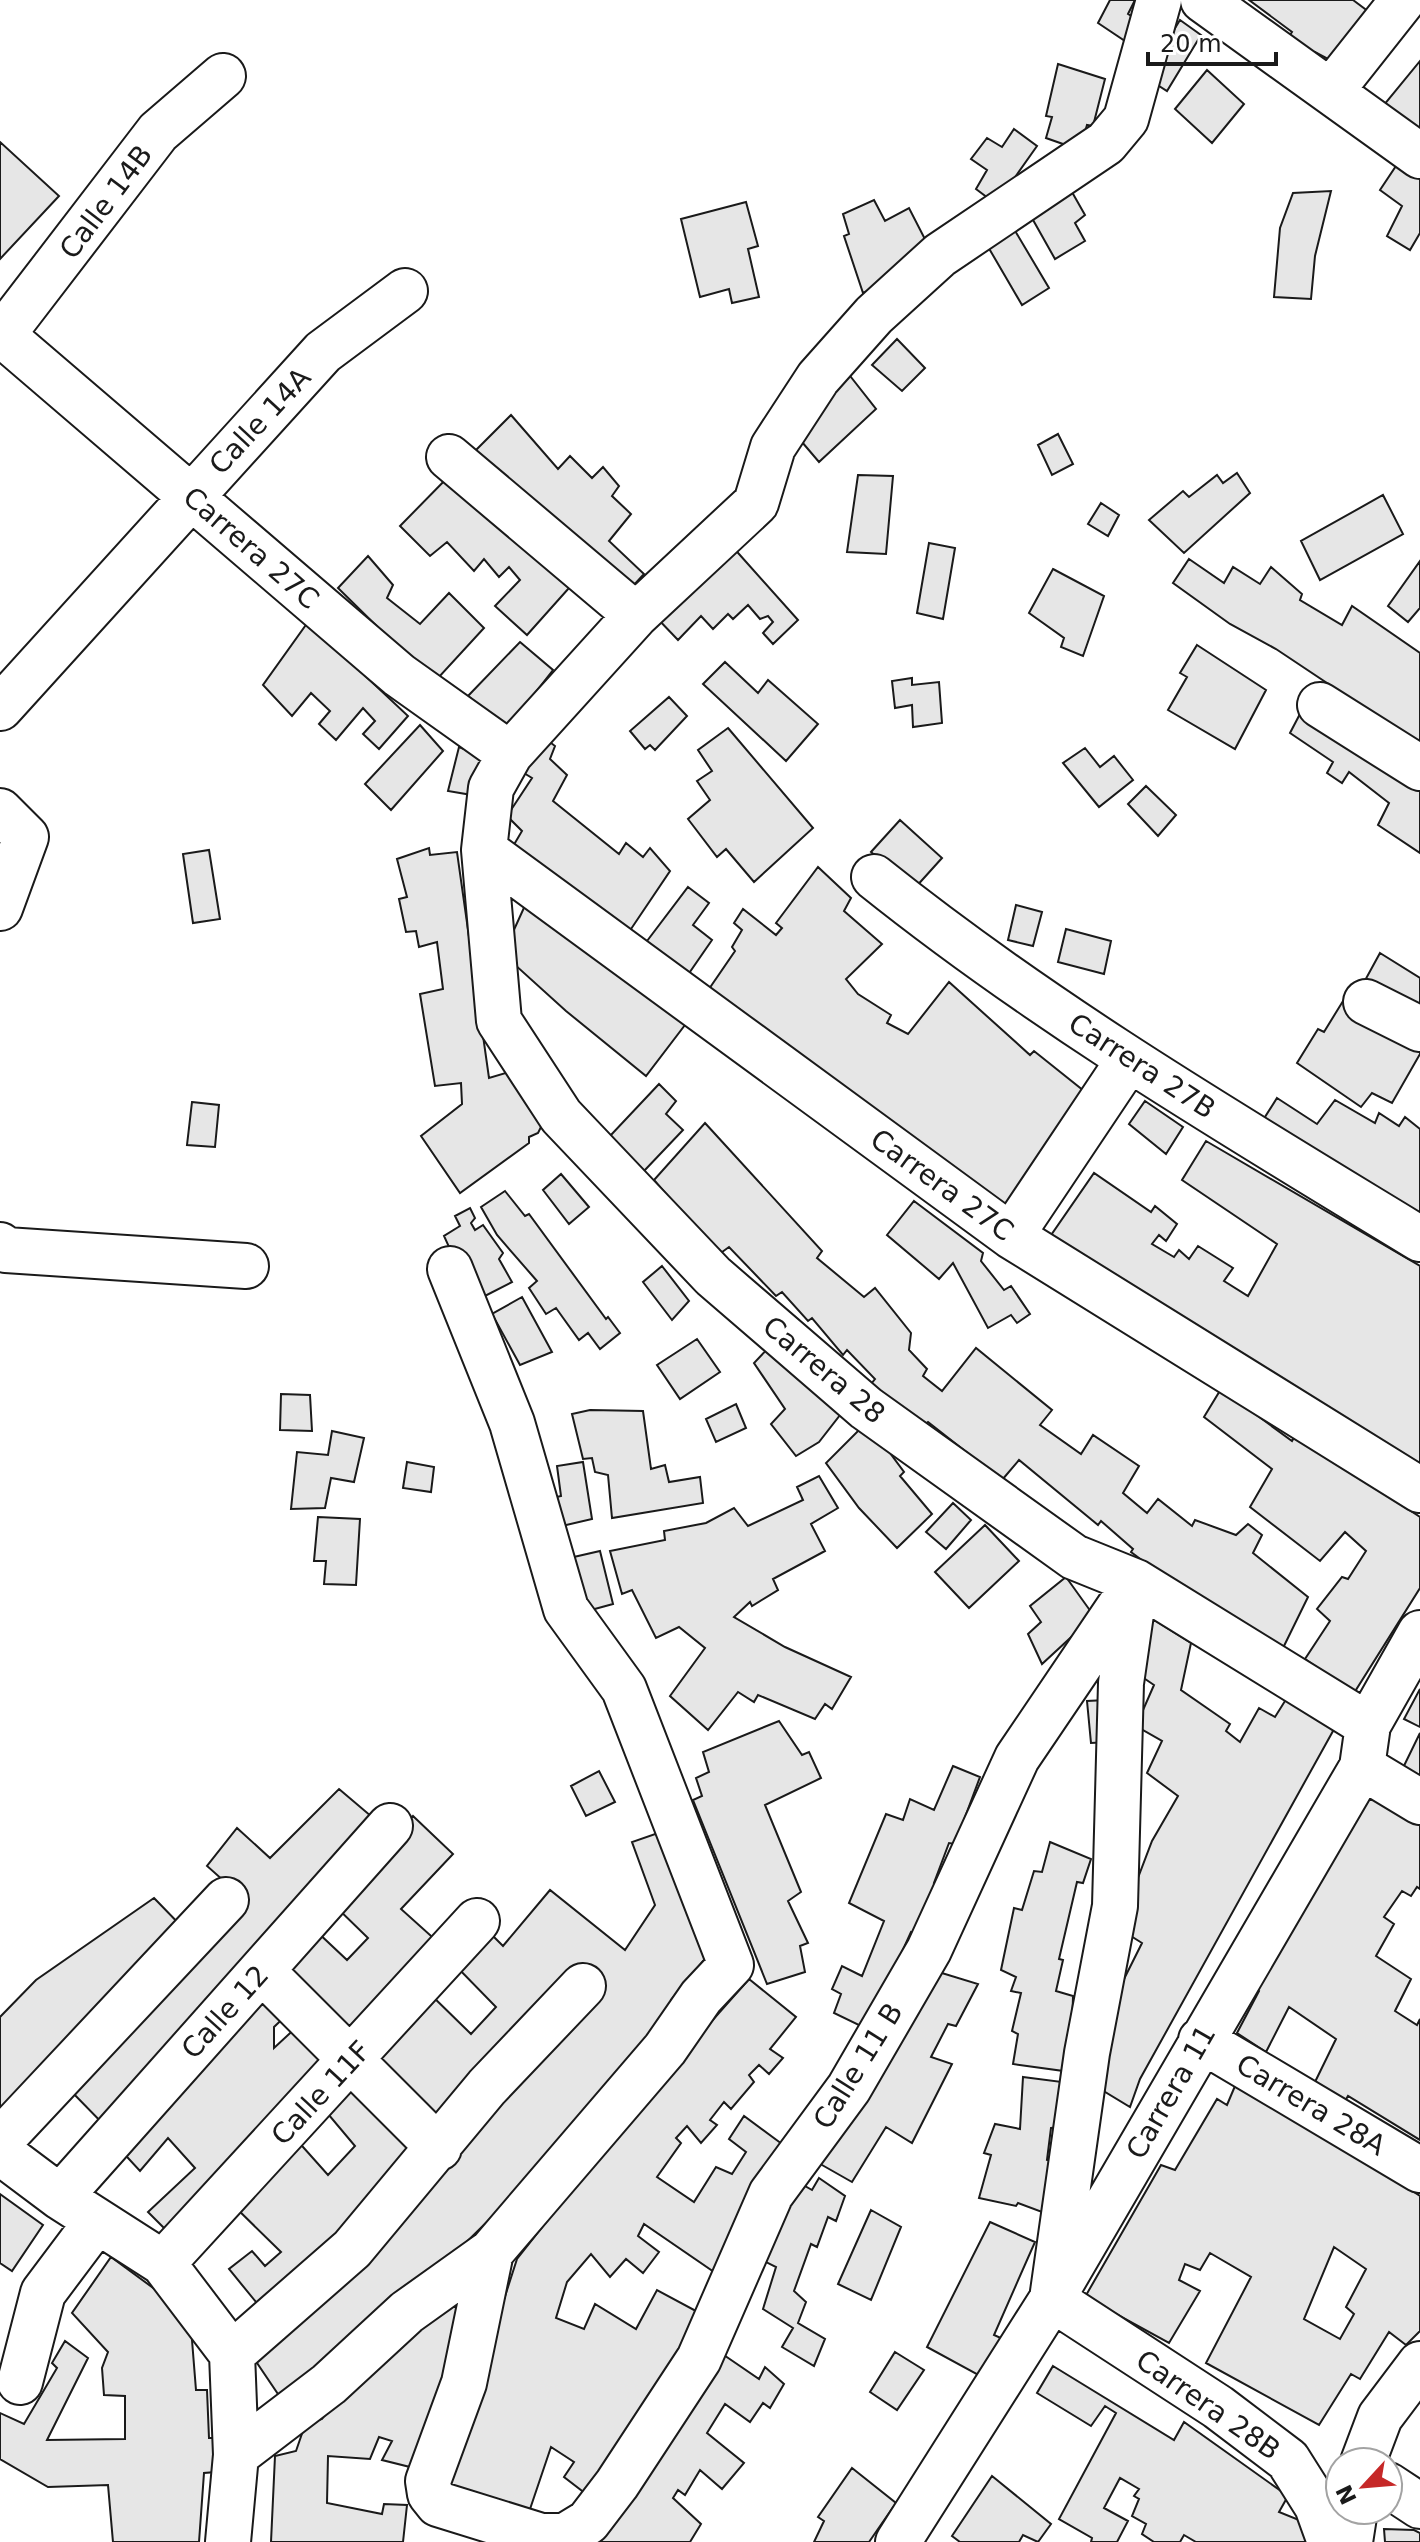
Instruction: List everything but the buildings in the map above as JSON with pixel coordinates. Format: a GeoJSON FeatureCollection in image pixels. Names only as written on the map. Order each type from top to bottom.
{"type":"FeatureCollection","features":[{"type":"Feature","properties":{"kind":"street","name":"Carrera 28"},"geometry":{"type":"LineString","coordinates":[[1159,0],[1126,119],[1106,143],[940,255],[874,315],[818,378],[773,447],[756,503],[636,615],[510,754],[491,788],[484,850],[499,1021],[561,1116],[713,1276],[866,1408],[1074,1557],[1136,1582],[1368,1725]]}},
{"type":"Feature","properties":{"kind":"street"},"geometry":{"type":"LineString","coordinates":[[1203,0],[1420,156]]}},
{"type":"Feature","properties":{"kind":"street"},"geometry":{"type":"LineString","coordinates":[[1331,91],[1403,0]]}},
{"type":"Feature","properties":{"kind":"street","name":"Calle 14B"},"geometry":{"type":"LineString","coordinates":[[1,336],[158,132],[223,76]]}},
{"type":"Feature","properties":{"kind":"street","name":"Calle 14A"},"geometry":{"type":"LineString","coordinates":[[0,708],[323,352],[405,291]]}},
{"type":"Feature","properties":{"kind":"street","name":"Carrera 27C"},"geometry":{"type":"LineString","coordinates":[[1,336],[399,675],[510,754]]}},
{"type":"Feature","properties":{"kind":"street"},"geometry":{"type":"LineString","coordinates":[[449,457],[636,615]]}},
{"type":"Feature","properties":{"kind":"street"},"geometry":{"type":"LineString","coordinates":[[1320,705],[1420,768]]}},
{"type":"Feature","properties":{"kind":"street"},"geometry":{"type":"LineString","coordinates":[[0,908],[13,824]]}},
{"type":"Feature","properties":{"kind":"street","name":"Carrera 27C"},"geometry":{"type":"LineString","coordinates":[[484,850],[1011,1236],[1420,1490]]}},
{"type":"Feature","properties":{"kind":"street","name":"Carrera 27B"},"geometry":{"type":"LineString","coordinates":[[874,877],[953,940],[1128,1061],[1420,1239]]}},
{"type":"Feature","properties":{"kind":"street"},"geometry":{"type":"LineString","coordinates":[[1366,1002],[1420,1029]]}},
{"type":"Feature","properties":{"kind":"street"},"geometry":{"type":"LineString","coordinates":[[1011,1236],[1128,1061]]}},
{"type":"Feature","properties":{"kind":"street"},"geometry":{"type":"LineString","coordinates":[[0,1245],[6,1250],[246,1266]]}},
{"type":"Feature","properties":{"kind":"street"},"geometry":{"type":"LineString","coordinates":[[236,2455],[329,2384],[407,2312],[491,2252],[665,2049],[701,1997],[731,1965],[624,1689],[566,1609],[512,1423],[450,1269]]}},
{"type":"Feature","properties":{"kind":"street"},"geometry":{"type":"LineString","coordinates":[[1052,2299],[1076,2154],[1087,2053],[1115,1906],[1121,1683],[1136,1582]]}},
{"type":"Feature","properties":{"kind":"street","name":"Calle 11 B"},"geometry":{"type":"LineString","coordinates":[[491,2252],[464,2383],[428,2481],[430,2494],[438,2504],[541,2536],[565,2536],[588,2522],[617,2484],[699,2359],[771,2194],[849,2088],[929,1950],[1017,1758],[1136,1582]]}},
{"type":"Feature","properties":{"kind":"street","name":"Carrera 11"},"geometry":{"type":"LineString","coordinates":[[898,2542],[1052,2299],[1362,1767],[1368,1725],[1420,1633]]}},
{"type":"Feature","properties":{"kind":"street"},"geometry":{"type":"LineString","coordinates":[[1362,1767],[1420,1802]]}},
{"type":"Feature","properties":{"kind":"street","name":"Calle 12"},"geometry":{"type":"LineString","coordinates":[[60,2197],[390,1826]]}},
{"type":"Feature","properties":{"kind":"street"},"geometry":{"type":"LineString","coordinates":[[0,2141],[226,1900]]}},
{"type":"Feature","properties":{"kind":"street","name":"Calle 11F"},"geometry":{"type":"LineString","coordinates":[[163,2263],[477,1921]]}},
{"type":"Feature","properties":{"kind":"street"},"geometry":{"type":"LineString","coordinates":[[262,1971],[439,2148]]}},
{"type":"Feature","properties":{"kind":"street"},"geometry":{"type":"LineString","coordinates":[[232,2354],[352,2249],[487,2087],[583,1986]]}},
{"type":"Feature","properties":{"kind":"street","name":"Carrera 28A"},"geometry":{"type":"LineString","coordinates":[[1201,2040],[1420,2170]]}},
{"type":"Feature","properties":{"kind":"street"},"geometry":{"type":"LineString","coordinates":[[0,2152],[60,2197],[163,2263],[232,2354],[236,2455],[228,2542]]}},
{"type":"Feature","properties":{"kind":"street"},"geometry":{"type":"LineString","coordinates":[[20,2382],[43,2293],[97,2221]]}},
{"type":"Feature","properties":{"kind":"street","name":"Carrera 28B"},"geometry":{"type":"LineString","coordinates":[[1052,2299],[1218,2407],[1288,2460],[1317,2506],[1330,2542]]}},
{"type":"Feature","properties":{"kind":"street"},"geometry":{"type":"LineString","coordinates":[[1369,2446],[1380,2417],[1420,2364]]}}]}
